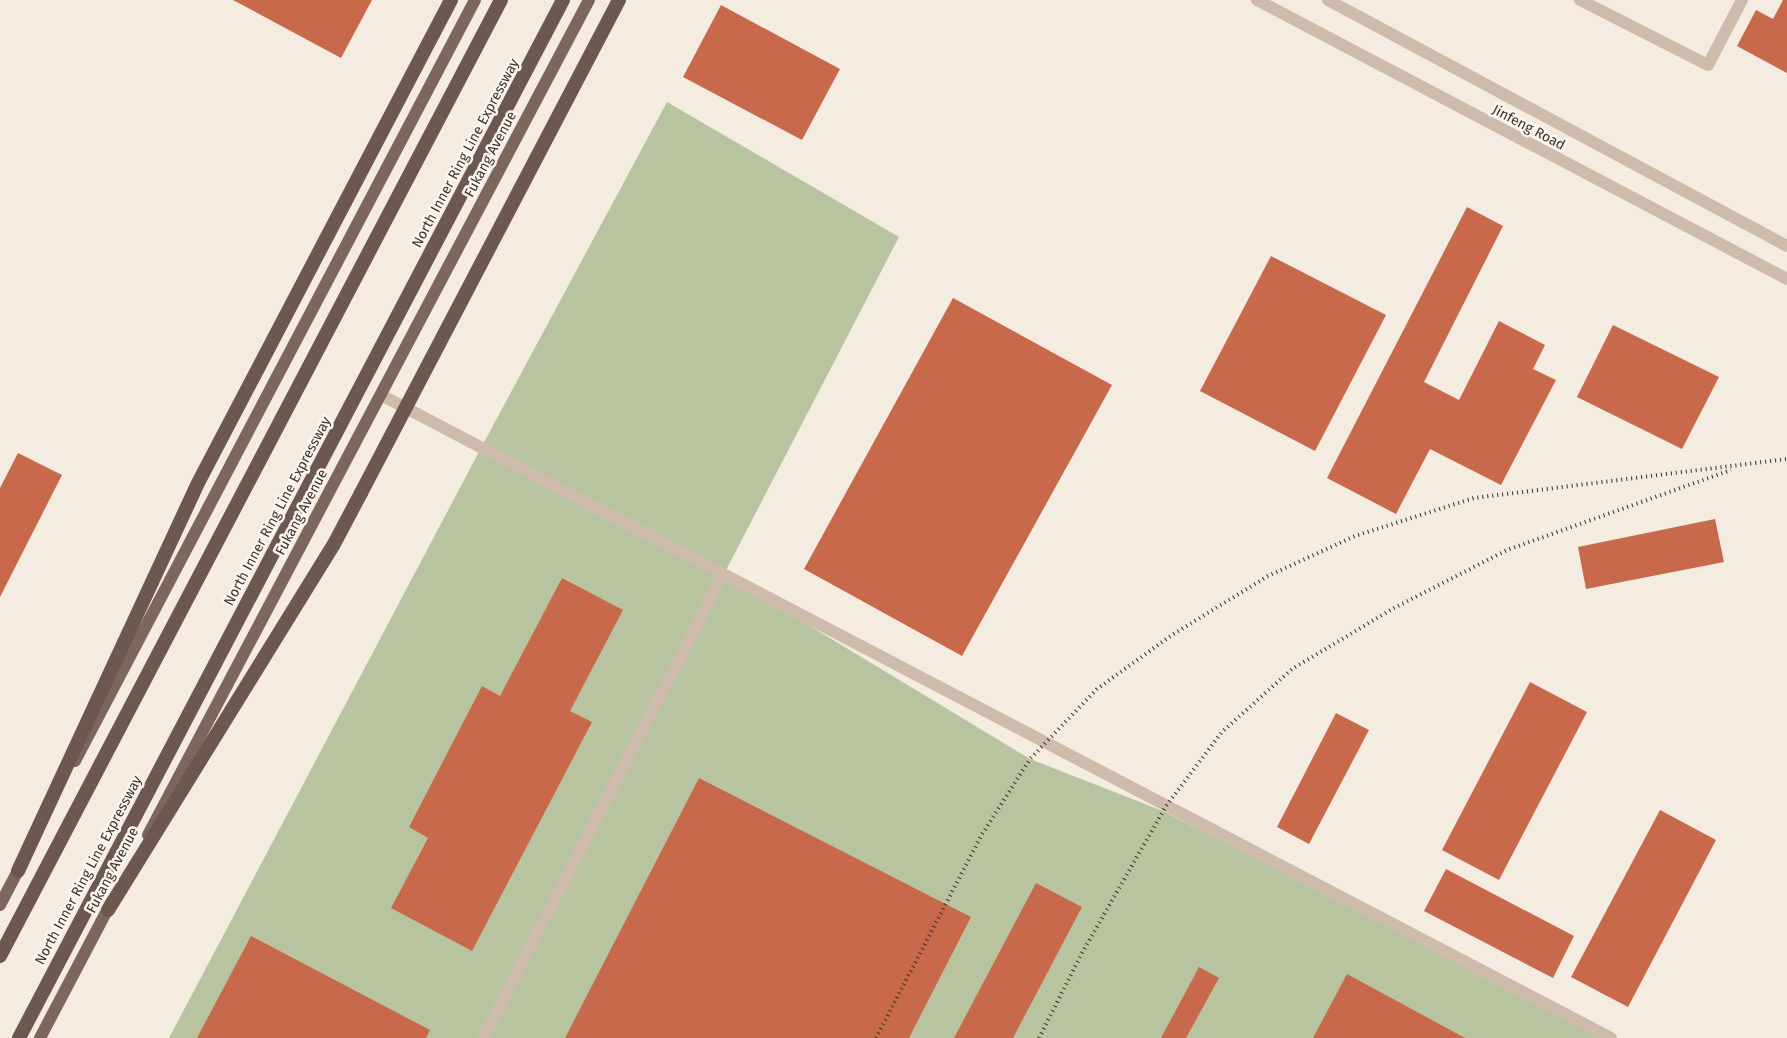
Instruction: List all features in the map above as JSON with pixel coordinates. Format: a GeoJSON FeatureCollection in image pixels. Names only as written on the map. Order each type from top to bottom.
{"type":"FeatureCollection","features":[{"type":"Feature","properties":{"kind":"highway"},"geometry":{"type":"LineString","coordinates":[[18,871],[198,483],[451,0]]}},
{"type":"Feature","properties":{"kind":"highway"},"geometry":{"type":"LineString","coordinates":[[0,956],[501,0]]}},
{"type":"Feature","properties":{"kind":"highway","name":"North Inner Ring Line Expressway"},"geometry":{"type":"LineString","coordinates":[[19,1038],[563,0]]}},
{"type":"Feature","properties":{"kind":"highway"},"geometry":{"type":"LineString","coordinates":[[108,910],[334,544],[620,0]]}},
{"type":"Feature","properties":{"kind":"main road"},"geometry":{"type":"LineString","coordinates":[[0,905],[475,0]]}},
{"type":"Feature","properties":{"kind":"main road","name":"Fukang Avenue"},"geometry":{"type":"LineString","coordinates":[[40,1038],[589,0]]}},
{"type":"Feature","properties":{"kind":"street","name":"Jinfeng Road"},"geometry":{"type":"LineString","coordinates":[[1257,0],[1787,278]]}},
{"type":"Feature","properties":{"kind":"street","name":"Jinfeng Road"},"geometry":{"type":"LineString","coordinates":[[1328,0],[1787,246]]}},
{"type":"Feature","properties":{"kind":"street"},"geometry":{"type":"LineString","coordinates":[[1580,0],[1708,65],[1742,0]]}},
{"type":"Feature","properties":{"kind":"street"},"geometry":{"type":"LineString","coordinates":[[380,395],[1611,1038]]}},
{"type":"Feature","properties":{"kind":"street"},"geometry":{"type":"LineString","coordinates":[[483,1038],[724,574]]}},
{"type":"Feature","properties":{"kind":"green space"},"geometry":{"type":"Polygon","coordinates":[[[667,102],[899,237],[724,574],[1030,759],[1163,811],[1608,1038],[169,1038],[481,448],[667,102]]]}},
{"type":"Feature","properties":{"kind":"building"},"geometry":{"type":"Polygon","coordinates":[[[233,0],[372,0],[341,58],[233,0]]]}},
{"type":"Feature","properties":{"kind":"building"},"geometry":{"type":"Polygon","coordinates":[[[1783,0],[1787,0],[1787,73],[1737,46],[1756,10],[1773,19],[1783,0]]]}},
{"type":"Feature","properties":{"kind":"building"},"geometry":{"type":"Polygon","coordinates":[[[721,5],[840,69],[802,140],[683,77],[721,5]]]}},
{"type":"Feature","properties":{"kind":"building"},"geometry":{"type":"Polygon","coordinates":[[[1467,207],[1503,226],[1424,382],[1459,400],[1499,321],[1545,345],[1533,369],[1556,380],[1501,485],[1430,449],[1396,514],[1327,478],[1467,207]]]}},
{"type":"Feature","properties":{"kind":"building"},"geometry":{"type":"Polygon","coordinates":[[[1271,256],[1386,315],[1315,451],[1200,391],[1271,256]]]}},
{"type":"Feature","properties":{"kind":"building"},"geometry":{"type":"Polygon","coordinates":[[[953,298],[1112,385],[962,656],[804,569],[953,298]]]}},
{"type":"Feature","properties":{"kind":"building"},"geometry":{"type":"Polygon","coordinates":[[[1613,325],[1719,377],[1682,449],[1577,397],[1613,325]]]}},
{"type":"Feature","properties":{"kind":"building"},"geometry":{"type":"Polygon","coordinates":[[[18,453],[62,475],[0,597],[0,488],[18,453]]]}},
{"type":"Feature","properties":{"kind":"building"},"geometry":{"type":"Polygon","coordinates":[[[1715,519],[1724,562],[1586,589],[1578,547],[1715,519]]]}},
{"type":"Feature","properties":{"kind":"building"},"geometry":{"type":"Polygon","coordinates":[[[562,578],[623,610],[570,711],[592,722],[472,951],[391,908],[428,838],[409,827],[482,686],[500,696],[562,578]]]}},
{"type":"Feature","properties":{"kind":"building"},"geometry":{"type":"Polygon","coordinates":[[[1530,682],[1587,712],[1499,880],[1442,850],[1530,682]]]}},
{"type":"Feature","properties":{"kind":"building"},"geometry":{"type":"Polygon","coordinates":[[[1336,713],[1369,730],[1309,844],[1277,827],[1336,713]]]}},
{"type":"Feature","properties":{"kind":"building"},"geometry":{"type":"Polygon","coordinates":[[[699,778],[971,917],[909,1038],[565,1038],[699,778]]]}},
{"type":"Feature","properties":{"kind":"building"},"geometry":{"type":"Polygon","coordinates":[[[1660,810],[1716,840],[1628,1007],[1571,977],[1660,810]]]}},
{"type":"Feature","properties":{"kind":"building"},"geometry":{"type":"Polygon","coordinates":[[[1446,869],[1574,936],[1553,978],[1424,911],[1446,869]]]}},
{"type":"Feature","properties":{"kind":"building"},"geometry":{"type":"Polygon","coordinates":[[[1036,883],[1082,907],[1013,1038],[954,1038],[1036,883]]]}},
{"type":"Feature","properties":{"kind":"building"},"geometry":{"type":"Polygon","coordinates":[[[251,936],[430,1030],[426,1038],[197,1038],[251,936]]]}},
{"type":"Feature","properties":{"kind":"building"},"geometry":{"type":"Polygon","coordinates":[[[1199,967],[1219,978],[1186,1038],[1161,1038],[1199,967]]]}},
{"type":"Feature","properties":{"kind":"building"},"geometry":{"type":"Polygon","coordinates":[[[1347,974],[1465,1038],[1313,1038],[1347,974]]]}},
{"type":"Feature","properties":{"kind":"railway"},"geometry":{"type":"LineString","coordinates":[[876,1038],[981,836],[1030,759],[1097,689],[1172,635],[1268,576],[1355,536],[1474,498],[1787,459]]}},
{"type":"Feature","properties":{"kind":"railway"},"geometry":{"type":"LineString","coordinates":[[1039,1038],[1082,953],[1166,806],[1222,732],[1292,669],[1394,608],[1507,550],[1731,470]]}}]}
